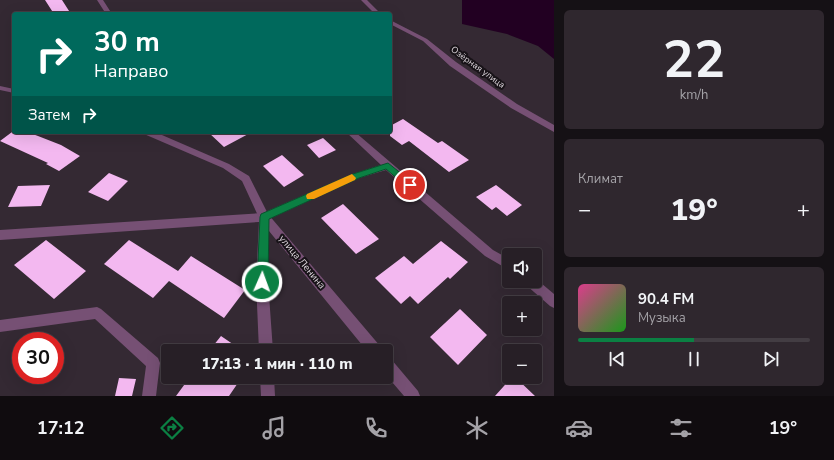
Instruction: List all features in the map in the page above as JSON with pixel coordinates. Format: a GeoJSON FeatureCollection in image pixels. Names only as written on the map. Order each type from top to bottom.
{"type":"FeatureCollection","features":[{"type":"Feature","properties":{"kind":"street"},"geometry":{"type":"LineString","coordinates":[[100,0],[108,12]]}},
{"type":"Feature","properties":{"kind":"street"},"geometry":{"type":"LineString","coordinates":[[364,0],[376,12]]}},
{"type":"Feature","properties":{"kind":"street","name":"Озёрная улица"},"geometry":{"type":"LineString","coordinates":[[392,23],[425,40],[459,68],[514,106],[554,129]]}},
{"type":"Feature","properties":{"kind":"street"},"geometry":{"type":"LineString","coordinates":[[0,88],[12,91]]}},
{"type":"Feature","properties":{"kind":"street","name":"улица Ленина"},"geometry":{"type":"LineString","coordinates":[[152,134],[226,166],[246,179],[264,217],[369,344]]}},
{"type":"Feature","properties":{"kind":"street"},"geometry":{"type":"LineString","coordinates":[[352,134],[489,253],[502,261]]}},
{"type":"Feature","properties":{"kind":"street"},"geometry":{"type":"LineString","coordinates":[[0,235],[264,217],[356,176],[388,166]]}},
{"type":"Feature","properties":{"kind":"street"},"geometry":{"type":"LineString","coordinates":[[264,217],[262,282],[266,344]]}},
{"type":"Feature","properties":{"kind":"street"},"geometry":{"type":"LineString","coordinates":[[538,288],[554,302]]}},
{"type":"Feature","properties":{"kind":"street"},"geometry":{"type":"LineString","coordinates":[[0,326],[97,313],[153,363],[149,396]]}},
{"type":"Feature","properties":{"kind":"street"},"geometry":{"type":"LineString","coordinates":[[393,372],[413,396]]}},
{"type":"Feature","properties":{"kind":"street"},"geometry":{"type":"LineString","coordinates":[[267,384],[268,396]]}},
{"type":"Feature","properties":{"kind":"shaded area"},"geometry":{"type":"Polygon","coordinates":[[[462,0],[554,0],[554,59],[538,46],[507,34],[462,24],[462,0]]]}},
{"type":"Feature","properties":{"kind":"building"},"geometry":{"type":"Polygon","coordinates":[[[45,0],[62,0],[70,12],[53,12],[45,0]]]}},
{"type":"Feature","properties":{"kind":"building"},"geometry":{"type":"Polygon","coordinates":[[[403,119],[438,143],[442,141],[469,160],[449,172],[409,141],[402,145],[390,136],[390,134],[392,134],[392,125],[403,119]]]}},
{"type":"Feature","properties":{"kind":"building"},"geometry":{"type":"Polygon","coordinates":[[[12,132],[12,134],[32,134],[61,145],[80,156],[59,171],[46,164],[48,163],[0,141],[12,132]]]}},
{"type":"Feature","properties":{"kind":"building"},"geometry":{"type":"Polygon","coordinates":[[[210,134],[248,134],[224,147],[210,134]]]}},
{"type":"Feature","properties":{"kind":"building"},"geometry":{"type":"Polygon","coordinates":[[[323,138],[336,150],[319,158],[307,145],[323,138]]]}},
{"type":"Feature","properties":{"kind":"building"},"geometry":{"type":"Polygon","coordinates":[[[282,155],[304,175],[284,187],[263,166],[282,155]]]}},
{"type":"Feature","properties":{"kind":"building"},"geometry":{"type":"Polygon","coordinates":[[[109,173],[128,181],[108,201],[88,192],[109,173]]]}},
{"type":"Feature","properties":{"kind":"building"},"geometry":{"type":"Polygon","coordinates":[[[50,185],[41,206],[8,207],[18,186],[50,185]]]}},
{"type":"Feature","properties":{"kind":"building"},"geometry":{"type":"Polygon","coordinates":[[[496,185],[522,205],[507,216],[496,207],[492,210],[476,197],[496,185]]]}},
{"type":"Feature","properties":{"kind":"building"},"geometry":{"type":"Polygon","coordinates":[[[343,204],[379,239],[356,254],[321,218],[343,204]]]}},
{"type":"Feature","properties":{"kind":"building"},"geometry":{"type":"Polygon","coordinates":[[[46,240],[86,271],[54,299],[14,265],[46,240]]]}},
{"type":"Feature","properties":{"kind":"building"},"geometry":{"type":"Polygon","coordinates":[[[129,240],[178,271],[191,256],[245,290],[224,318],[169,281],[153,298],[104,264],[129,240]]]}},
{"type":"Feature","properties":{"kind":"building"},"geometry":{"type":"Polygon","coordinates":[[[441,241],[468,262],[450,279],[448,277],[418,304],[410,296],[401,304],[375,278],[404,256],[413,264],[441,241]]]}},
{"type":"Feature","properties":{"kind":"building"},"geometry":{"type":"Polygon","coordinates":[[[460,309],[487,335],[458,365],[430,337],[460,309]]]}},
{"type":"Feature","properties":{"kind":"building"},"geometry":{"type":"Polygon","coordinates":[[[221,336],[233,344],[215,344],[221,336]]]}},
{"type":"Feature","properties":{"kind":"building"},"geometry":{"type":"Polygon","coordinates":[[[119,378],[136,379],[132,396],[115,396],[119,378]]]}},
{"type":"Feature","properties":{"kind":"building"},"geometry":{"type":"Polygon","coordinates":[[[185,384],[237,384],[229,396],[176,396],[185,384]]]}},
{"type":"Feature","properties":{"kind":"building"},"geometry":{"type":"Polygon","coordinates":[[[506,384],[522,384],[535,396],[495,396],[506,384]]]}},
{"type":"Feature","properties":{"kind":"slow traffic"},"geometry":{"type":"LineString","coordinates":[[310,196],[352,178]]}},
{"type":"Feature","properties":{"kind":"route"},"geometry":{"type":"LineString","coordinates":[[262,282],[264,217],[356,176],[388,166],[410,185]]}}]}
